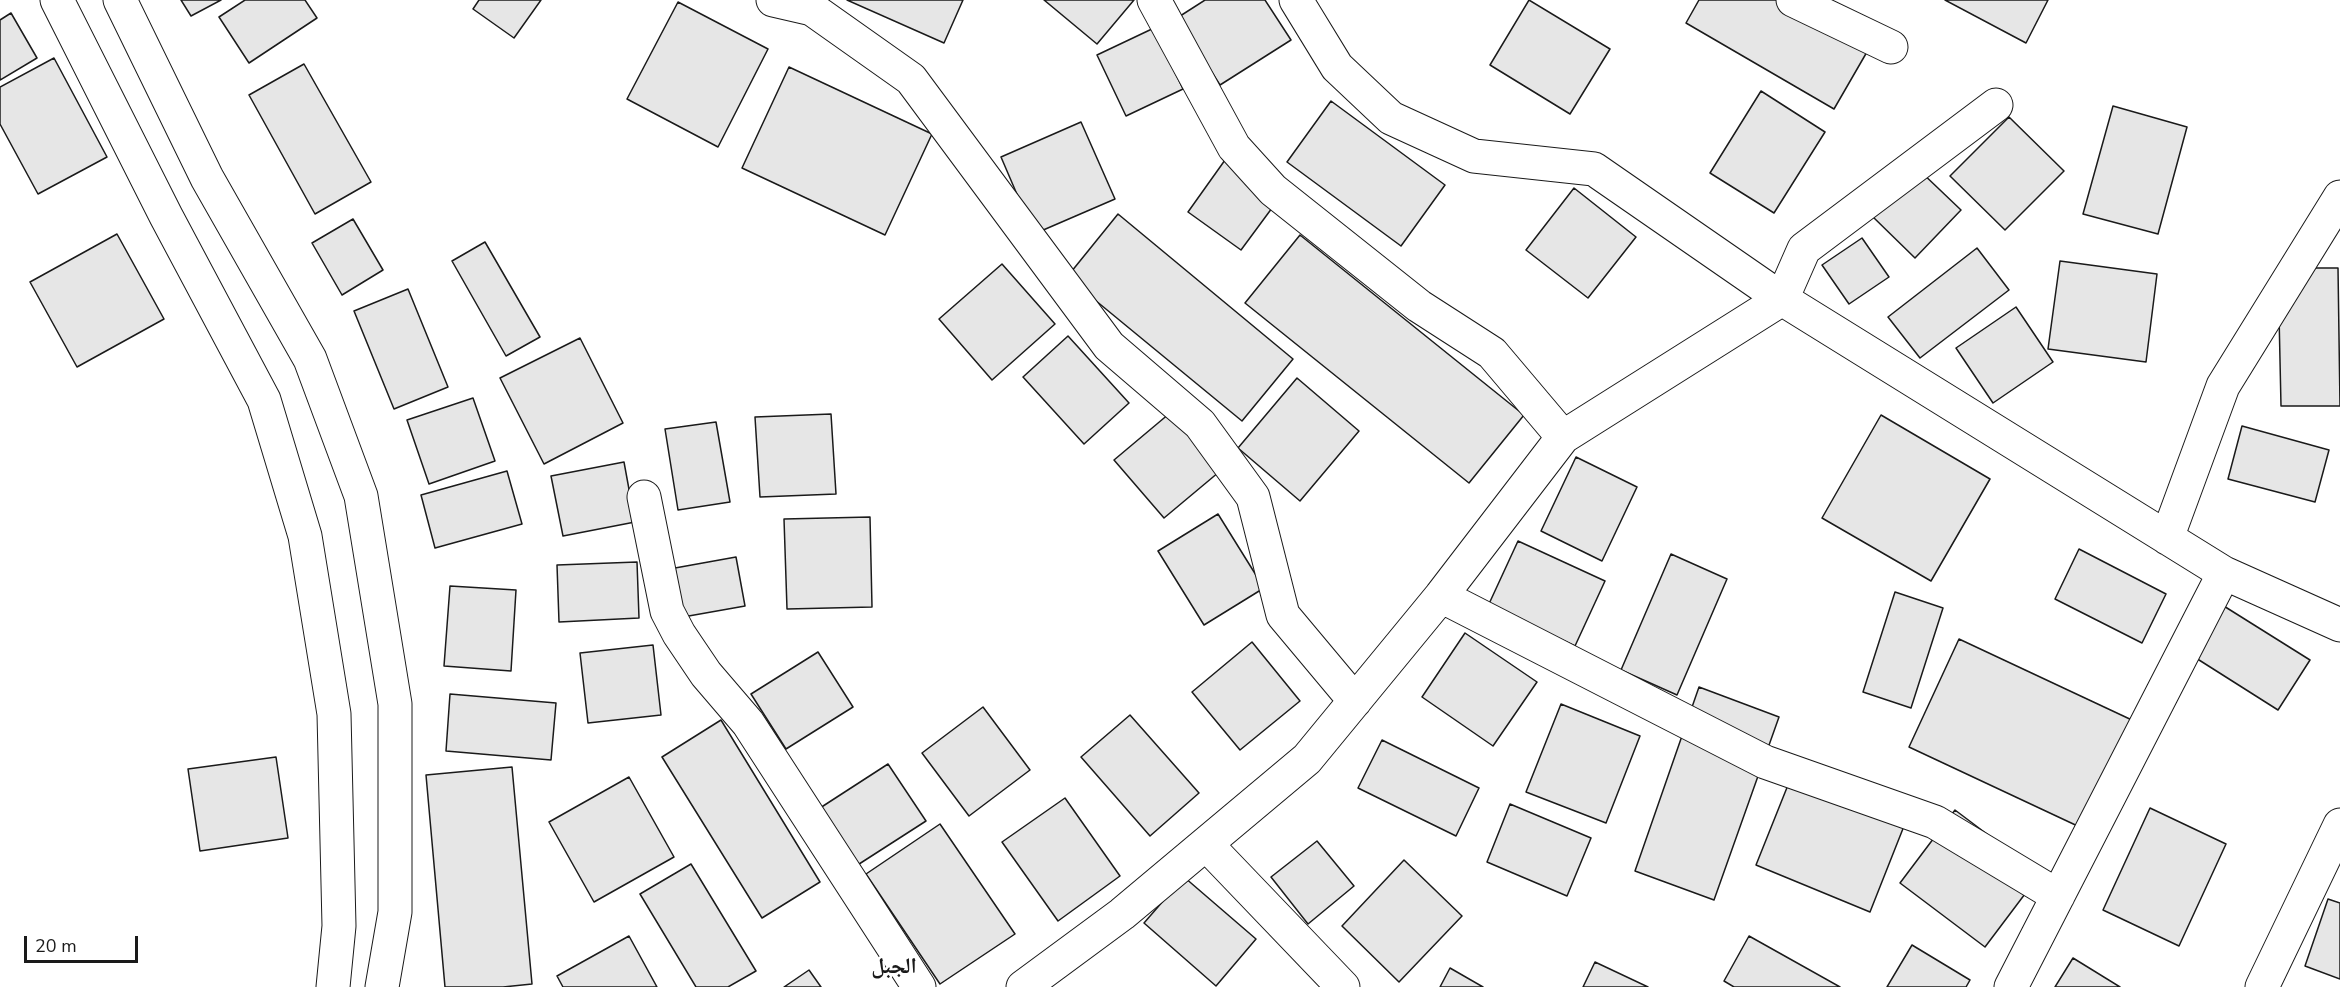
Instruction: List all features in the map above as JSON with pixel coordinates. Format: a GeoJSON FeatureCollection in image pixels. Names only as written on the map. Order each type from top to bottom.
{"type":"FeatureCollection","features":[{"type":"Feature","properties":{"kind":"street"},"geometry":{"type":"LineString","coordinates":[[57,0],[166,216],[264,400],[306,536],[334,714],[339,926],[333,987]]}},
{"type":"Feature","properties":{"kind":"street"},"geometry":{"type":"LineString","coordinates":[[120,0],[207,178],[310,359],[361,496],[395,704],[395,912],[382,987]]}},
{"type":"Feature","properties":{"kind":"street"},"geometry":{"type":"LineString","coordinates":[[773,0],[812,9],[911,80],[1109,346],[1200,424],[1252,497],[1283,615],[1355,701]]}},
{"type":"Feature","properties":{"kind":"street"},"geometry":{"type":"LineString","coordinates":[[1154,0],[1234,147],[1273,190],[1419,306],[1492,353],[1563,437]]}},
{"type":"Feature","properties":{"kind":"street"},"geometry":{"type":"LineString","coordinates":[[1296,0],[1337,67],[1391,118],[1474,156],[1594,169],[1782,299],[2224,573],[2340,625]]}},
{"type":"Feature","properties":{"kind":"street"},"geometry":{"type":"LineString","coordinates":[[1793,0],[1892,47]]}},
{"type":"Feature","properties":{"kind":"street"},"geometry":{"type":"LineString","coordinates":[[1023,987],[1122,914],[1306,759],[1441,596],[1563,437],[1782,299],[1804,249],[1996,105]]}},
{"type":"Feature","properties":{"kind":"street"},"geometry":{"type":"LineString","coordinates":[[2167,538],[2223,386],[2340,197]]}},
{"type":"Feature","properties":{"kind":"street"},"geometry":{"type":"LineString","coordinates":[[645,497],[666,611],[706,674],[748,723],[919,987]]}},
{"type":"Feature","properties":{"kind":"street"},"geometry":{"type":"LineString","coordinates":[[2011,987],[2224,573]]}},
{"type":"Feature","properties":{"kind":"street"},"geometry":{"type":"LineString","coordinates":[[1441,596],[1765,762],[1935,822],[2058,896]]}},
{"type":"Feature","properties":{"kind":"street"},"geometry":{"type":"LineString","coordinates":[[2262,987],[2340,825]]}},
{"type":"Feature","properties":{"kind":"street"},"geometry":{"type":"LineString","coordinates":[[1206,844],[1343,987]]}},
{"type":"Feature","properties":{"kind":"building"},"geometry":{"type":"Polygon","coordinates":[[[181,0],[221,0],[191,16],[181,0]]]}},
{"type":"Feature","properties":{"kind":"building"},"geometry":{"type":"Polygon","coordinates":[[[245,0],[305,0],[317,18],[249,63],[219,17],[245,0]]]}},
{"type":"Feature","properties":{"kind":"building"},"geometry":{"type":"Polygon","coordinates":[[[479,0],[541,0],[514,38],[473,9],[479,0]]]}},
{"type":"Feature","properties":{"kind":"building"},"geometry":{"type":"Polygon","coordinates":[[[847,0],[963,0],[944,43],[847,0]]]}},
{"type":"Feature","properties":{"kind":"building"},"geometry":{"type":"Polygon","coordinates":[[[1044,0],[1134,0],[1097,44],[1044,0]]]}},
{"type":"Feature","properties":{"kind":"building"},"geometry":{"type":"Polygon","coordinates":[[[1205,0],[1265,0],[1291,40],[1220,85],[1177,18],[1205,0]]]}},
{"type":"Feature","properties":{"kind":"building"},"geometry":{"type":"Polygon","coordinates":[[[1529,0],[1610,49],[1570,114],[1490,65],[1529,0]]]}},
{"type":"Feature","properties":{"kind":"building"},"geometry":{"type":"Polygon","coordinates":[[[1699,0],[1810,0],[1875,38],[1834,109],[1686,23],[1699,0]]]}},
{"type":"Feature","properties":{"kind":"building"},"geometry":{"type":"Polygon","coordinates":[[[1945,0],[2048,0],[2026,43],[1945,0]]]}},
{"type":"Feature","properties":{"kind":"building"},"geometry":{"type":"Polygon","coordinates":[[[678,2],[768,49],[718,147],[627,99],[678,2]]]}},
{"type":"Feature","properties":{"kind":"building"},"geometry":{"type":"Polygon","coordinates":[[[11,13],[37,58],[0,80],[0,20],[11,13]]]}},
{"type":"Feature","properties":{"kind":"building"},"geometry":{"type":"Polygon","coordinates":[[[1154,28],[1183,89],[1126,116],[1097,55],[1154,28]]]}},
{"type":"Feature","properties":{"kind":"building"},"geometry":{"type":"Polygon","coordinates":[[[54,58],[107,157],[38,194],[0,124],[0,87],[54,58]]]}},
{"type":"Feature","properties":{"kind":"building"},"geometry":{"type":"Polygon","coordinates":[[[304,64],[371,182],[315,214],[249,95],[304,64]]]}},
{"type":"Feature","properties":{"kind":"building"},"geometry":{"type":"Polygon","coordinates":[[[789,67],[932,134],[885,235],[742,168],[789,67]]]}},
{"type":"Feature","properties":{"kind":"building"},"geometry":{"type":"Polygon","coordinates":[[[1761,91],[1825,132],[1774,213],[1710,173],[1761,91]]]}},
{"type":"Feature","properties":{"kind":"building"},"geometry":{"type":"Polygon","coordinates":[[[1331,101],[1445,185],[1401,246],[1287,162],[1331,101]]]}},
{"type":"Feature","properties":{"kind":"building"},"geometry":{"type":"Polygon","coordinates":[[[2113,106],[2187,127],[2158,234],[2083,214],[2113,106]]]}},
{"type":"Feature","properties":{"kind":"building"},"geometry":{"type":"Polygon","coordinates":[[[2009,117],[2064,171],[2005,230],[1950,176],[2009,117]]]}},
{"type":"Feature","properties":{"kind":"building"},"geometry":{"type":"Polygon","coordinates":[[[1081,122],[1115,199],[1034,234],[1001,157],[1081,122]]]}},
{"type":"Feature","properties":{"kind":"building"},"geometry":{"type":"Polygon","coordinates":[[[1235,146],[1289,185],[1241,250],[1188,212],[1235,146]]]}},
{"type":"Feature","properties":{"kind":"building"},"geometry":{"type":"Polygon","coordinates":[[[1918,169],[1961,210],[1915,258],[1872,216],[1918,169]]]}},
{"type":"Feature","properties":{"kind":"building"},"geometry":{"type":"Polygon","coordinates":[[[1574,188],[1636,237],[1588,298],[1526,250],[1574,188]]]}},
{"type":"Feature","properties":{"kind":"building"},"geometry":{"type":"Polygon","coordinates":[[[1118,214],[1293,359],[1242,421],[1067,277],[1118,214]]]}},
{"type":"Feature","properties":{"kind":"building"},"geometry":{"type":"Polygon","coordinates":[[[353,219],[383,270],[342,295],[312,243],[353,219]]]}},
{"type":"Feature","properties":{"kind":"building"},"geometry":{"type":"Polygon","coordinates":[[[117,234],[164,319],[77,367],[30,282],[117,234]]]}},
{"type":"Feature","properties":{"kind":"building"},"geometry":{"type":"Polygon","coordinates":[[[1300,235],[1524,415],[1469,483],[1245,303],[1300,235]]]}},
{"type":"Feature","properties":{"kind":"building"},"geometry":{"type":"Polygon","coordinates":[[[1862,238],[1889,277],[1849,304],[1822,265],[1862,238]]]}},
{"type":"Feature","properties":{"kind":"building"},"geometry":{"type":"Polygon","coordinates":[[[485,242],[540,337],[506,356],[452,261],[485,242]]]}},
{"type":"Feature","properties":{"kind":"building"},"geometry":{"type":"Polygon","coordinates":[[[1977,248],[2009,290],[1920,358],[1888,317],[1977,248]]]}},
{"type":"Feature","properties":{"kind":"building"},"geometry":{"type":"Polygon","coordinates":[[[2060,261],[2157,274],[2146,362],[2048,349],[2060,261]]]}},
{"type":"Feature","properties":{"kind":"building"},"geometry":{"type":"Polygon","coordinates":[[[1002,264],[1055,324],[992,380],[939,319],[1002,264]]]}},
{"type":"Feature","properties":{"kind":"building"},"geometry":{"type":"Polygon","coordinates":[[[2278,268],[2338,268],[2340,406],[2281,406],[2278,268]]]}},
{"type":"Feature","properties":{"kind":"building"},"geometry":{"type":"Polygon","coordinates":[[[408,289],[448,387],[394,409],[354,311],[408,289]]]}},
{"type":"Feature","properties":{"kind":"building"},"geometry":{"type":"Polygon","coordinates":[[[2016,307],[2053,362],[1993,403],[1956,348],[2016,307]]]}},
{"type":"Feature","properties":{"kind":"building"},"geometry":{"type":"Polygon","coordinates":[[[1068,336],[1129,403],[1084,444],[1023,377],[1068,336]]]}},
{"type":"Feature","properties":{"kind":"building"},"geometry":{"type":"Polygon","coordinates":[[[580,338],[623,423],[544,464],[500,378],[580,338]]]}},
{"type":"Feature","properties":{"kind":"building"},"geometry":{"type":"Polygon","coordinates":[[[1297,378],[1359,431],[1300,501],[1238,448],[1297,378]]]}},
{"type":"Feature","properties":{"kind":"building"},"geometry":{"type":"Polygon","coordinates":[[[473,398],[495,461],[429,484],[407,420],[473,398]]]}},
{"type":"Feature","properties":{"kind":"building"},"geometry":{"type":"Polygon","coordinates":[[[1170,413],[1219,472],[1164,518],[1114,460],[1170,413]]]}},
{"type":"Feature","properties":{"kind":"building"},"geometry":{"type":"Polygon","coordinates":[[[831,414],[836,494],[760,497],[755,417],[831,414]]]}},
{"type":"Feature","properties":{"kind":"building"},"geometry":{"type":"Polygon","coordinates":[[[1881,415],[1990,479],[1931,581],[1822,518],[1881,415]]]}},
{"type":"Feature","properties":{"kind":"building"},"geometry":{"type":"Polygon","coordinates":[[[716,422],[730,502],[678,510],[665,429],[716,422]]]}},
{"type":"Feature","properties":{"kind":"building"},"geometry":{"type":"Polygon","coordinates":[[[2242,426],[2329,450],[2315,502],[2228,479],[2242,426]]]}},
{"type":"Feature","properties":{"kind":"building"},"geometry":{"type":"Polygon","coordinates":[[[1576,457],[1637,487],[1602,561],[1541,531],[1576,457]]]}},
{"type":"Feature","properties":{"kind":"building"},"geometry":{"type":"Polygon","coordinates":[[[624,462],[635,522],[563,536],[551,476],[624,462]]]}},
{"type":"Feature","properties":{"kind":"building"},"geometry":{"type":"Polygon","coordinates":[[[507,471],[522,524],[435,548],[421,495],[507,471]]]}},
{"type":"Feature","properties":{"kind":"building"},"geometry":{"type":"Polygon","coordinates":[[[1218,514],[1264,588],[1204,625],[1158,551],[1218,514]]]}},
{"type":"Feature","properties":{"kind":"building"},"geometry":{"type":"Polygon","coordinates":[[[870,517],[872,607],[787,609],[784,519],[870,517]]]}},
{"type":"Feature","properties":{"kind":"building"},"geometry":{"type":"Polygon","coordinates":[[[1518,541],[1605,581],[1575,646],[1488,606],[1518,541]]]}},
{"type":"Feature","properties":{"kind":"building"},"geometry":{"type":"Polygon","coordinates":[[[2079,549],[2166,594],[2142,643],[2055,599],[2079,549]]]}},
{"type":"Feature","properties":{"kind":"building"},"geometry":{"type":"Polygon","coordinates":[[[1671,554],[1727,579],[1677,695],[1621,670],[1671,554]]]}},
{"type":"Feature","properties":{"kind":"building"},"geometry":{"type":"Polygon","coordinates":[[[736,557],[745,606],[683,617],[675,568],[736,557]]]}},
{"type":"Feature","properties":{"kind":"building"},"geometry":{"type":"Polygon","coordinates":[[[637,562],[639,618],[559,622],[557,565],[637,562]]]}},
{"type":"Feature","properties":{"kind":"building"},"geometry":{"type":"Polygon","coordinates":[[[450,586],[516,590],[511,671],[444,666],[450,586]]]}},
{"type":"Feature","properties":{"kind":"building"},"geometry":{"type":"Polygon","coordinates":[[[1895,592],[1943,608],[1911,708],[1863,692],[1895,592]]]}},
{"type":"Feature","properties":{"kind":"building"},"geometry":{"type":"Polygon","coordinates":[[[2219,603],[2310,660],[2278,710],[2188,653],[2219,603]]]}},
{"type":"Feature","properties":{"kind":"building"},"geometry":{"type":"Polygon","coordinates":[[[1465,633],[1537,682],[1493,746],[1422,697],[1465,633]]]}},
{"type":"Feature","properties":{"kind":"building"},"geometry":{"type":"Polygon","coordinates":[[[1959,639],[2134,721],[2084,829],[1909,747],[1959,639]]]}},
{"type":"Feature","properties":{"kind":"building"},"geometry":{"type":"Polygon","coordinates":[[[1252,642],[1300,701],[1240,750],[1192,692],[1252,642]]]}},
{"type":"Feature","properties":{"kind":"building"},"geometry":{"type":"Polygon","coordinates":[[[653,645],[661,715],[588,723],[580,653],[653,645]]]}},
{"type":"Feature","properties":{"kind":"building"},"geometry":{"type":"Polygon","coordinates":[[[818,652],[853,707],[786,749],[751,694],[818,652]]]}},
{"type":"Feature","properties":{"kind":"building"},"geometry":{"type":"Polygon","coordinates":[[[1699,687],[1779,717],[1714,900],[1635,871],[1699,687]]]}},
{"type":"Feature","properties":{"kind":"building"},"geometry":{"type":"Polygon","coordinates":[[[450,694],[556,703],[551,760],[446,751],[450,694]]]}},
{"type":"Feature","properties":{"kind":"building"},"geometry":{"type":"Polygon","coordinates":[[[1561,704],[1640,736],[1606,823],[1526,792],[1561,704]]]}},
{"type":"Feature","properties":{"kind":"building"},"geometry":{"type":"Polygon","coordinates":[[[983,707],[1030,770],[969,816],[922,753],[983,707]]]}},
{"type":"Feature","properties":{"kind":"building"},"geometry":{"type":"Polygon","coordinates":[[[1130,715],[1199,793],[1150,836],[1081,757],[1130,715]]]}},
{"type":"Feature","properties":{"kind":"building"},"geometry":{"type":"Polygon","coordinates":[[[721,720],[820,882],[762,918],[662,757],[721,720]]]}},
{"type":"Feature","properties":{"kind":"building"},"geometry":{"type":"Polygon","coordinates":[[[1382,740],[1479,788],[1456,836],[1358,788],[1382,740]]]}},
{"type":"Feature","properties":{"kind":"building"},"geometry":{"type":"Polygon","coordinates":[[[276,757],[288,838],[200,851],[188,769],[276,757]]]}},
{"type":"Feature","properties":{"kind":"building"},"geometry":{"type":"Polygon","coordinates":[[[888,764],[926,821],[856,866],[820,808],[888,764]]]}},
{"type":"Feature","properties":{"kind":"building"},"geometry":{"type":"Polygon","coordinates":[[[512,767],[532,984],[503,987],[445,987],[426,775],[512,767]]]}},
{"type":"Feature","properties":{"kind":"building"},"geometry":{"type":"Polygon","coordinates":[[[1792,775],[1906,821],[1870,912],[1756,865],[1792,775]]]}},
{"type":"Feature","properties":{"kind":"building"},"geometry":{"type":"Polygon","coordinates":[[[629,777],[674,857],[594,902],[549,822],[629,777]]]}},
{"type":"Feature","properties":{"kind":"building"},"geometry":{"type":"Polygon","coordinates":[[[1065,798],[1120,876],[1058,921],[1002,842],[1065,798]]]}},
{"type":"Feature","properties":{"kind":"building"},"geometry":{"type":"Polygon","coordinates":[[[1510,804],[1591,838],[1567,896],[1487,862],[1510,804]]]}},
{"type":"Feature","properties":{"kind":"building"},"geometry":{"type":"Polygon","coordinates":[[[2150,808],[2226,844],[2179,946],[2103,910],[2150,808]]]}},
{"type":"Feature","properties":{"kind":"building"},"geometry":{"type":"Polygon","coordinates":[[[1955,810],[2040,874],[1985,947],[1900,883],[1955,810]]]}},
{"type":"Feature","properties":{"kind":"building"},"geometry":{"type":"Polygon","coordinates":[[[940,824],[1015,934],[940,984],[866,874],[940,824]]]}},
{"type":"Feature","properties":{"kind":"building"},"geometry":{"type":"Polygon","coordinates":[[[1317,841],[1354,886],[1308,924],[1271,877],[1317,841]]]}},
{"type":"Feature","properties":{"kind":"building"},"geometry":{"type":"Polygon","coordinates":[[[1404,860],[1462,916],[1399,982],[1342,926],[1404,860]]]}},
{"type":"Feature","properties":{"kind":"building"},"geometry":{"type":"Polygon","coordinates":[[[691,864],[756,971],[728,987],[696,987],[640,894],[691,864]]]}},
{"type":"Feature","properties":{"kind":"building"},"geometry":{"type":"Polygon","coordinates":[[[1184,877],[1256,939],[1216,986],[1144,923],[1184,877]]]}},
{"type":"Feature","properties":{"kind":"building"},"geometry":{"type":"Polygon","coordinates":[[[2328,899],[2340,903],[2340,979],[2305,966],[2328,899]]]}},
{"type":"Feature","properties":{"kind":"building"},"geometry":{"type":"Polygon","coordinates":[[[629,936],[657,987],[563,987],[557,976],[629,936]]]}},
{"type":"Feature","properties":{"kind":"building"},"geometry":{"type":"Polygon","coordinates":[[[1749,936],[1840,987],[1734,987],[1724,981],[1749,936]]]}},
{"type":"Feature","properties":{"kind":"building"},"geometry":{"type":"Polygon","coordinates":[[[1912,945],[1970,980],[1966,987],[1887,987],[1912,945]]]}},
{"type":"Feature","properties":{"kind":"building"},"geometry":{"type":"Polygon","coordinates":[[[2073,958],[2120,987],[2055,987],[2073,958]]]}},
{"type":"Feature","properties":{"kind":"building"},"geometry":{"type":"Polygon","coordinates":[[[1595,962],[1648,987],[1583,987],[1595,962]]]}},
{"type":"Feature","properties":{"kind":"building"},"geometry":{"type":"Polygon","coordinates":[[[1450,968],[1483,987],[1440,987],[1450,968]]]}},
{"type":"Feature","properties":{"kind":"building"},"geometry":{"type":"Polygon","coordinates":[[[809,970],[821,987],[784,987],[809,970]]]}},
{"type":"Feature","properties":{"kind":"district","name":"الجبل"},"geometry":{"type":"Point","coordinates":[894,968]}}]}
